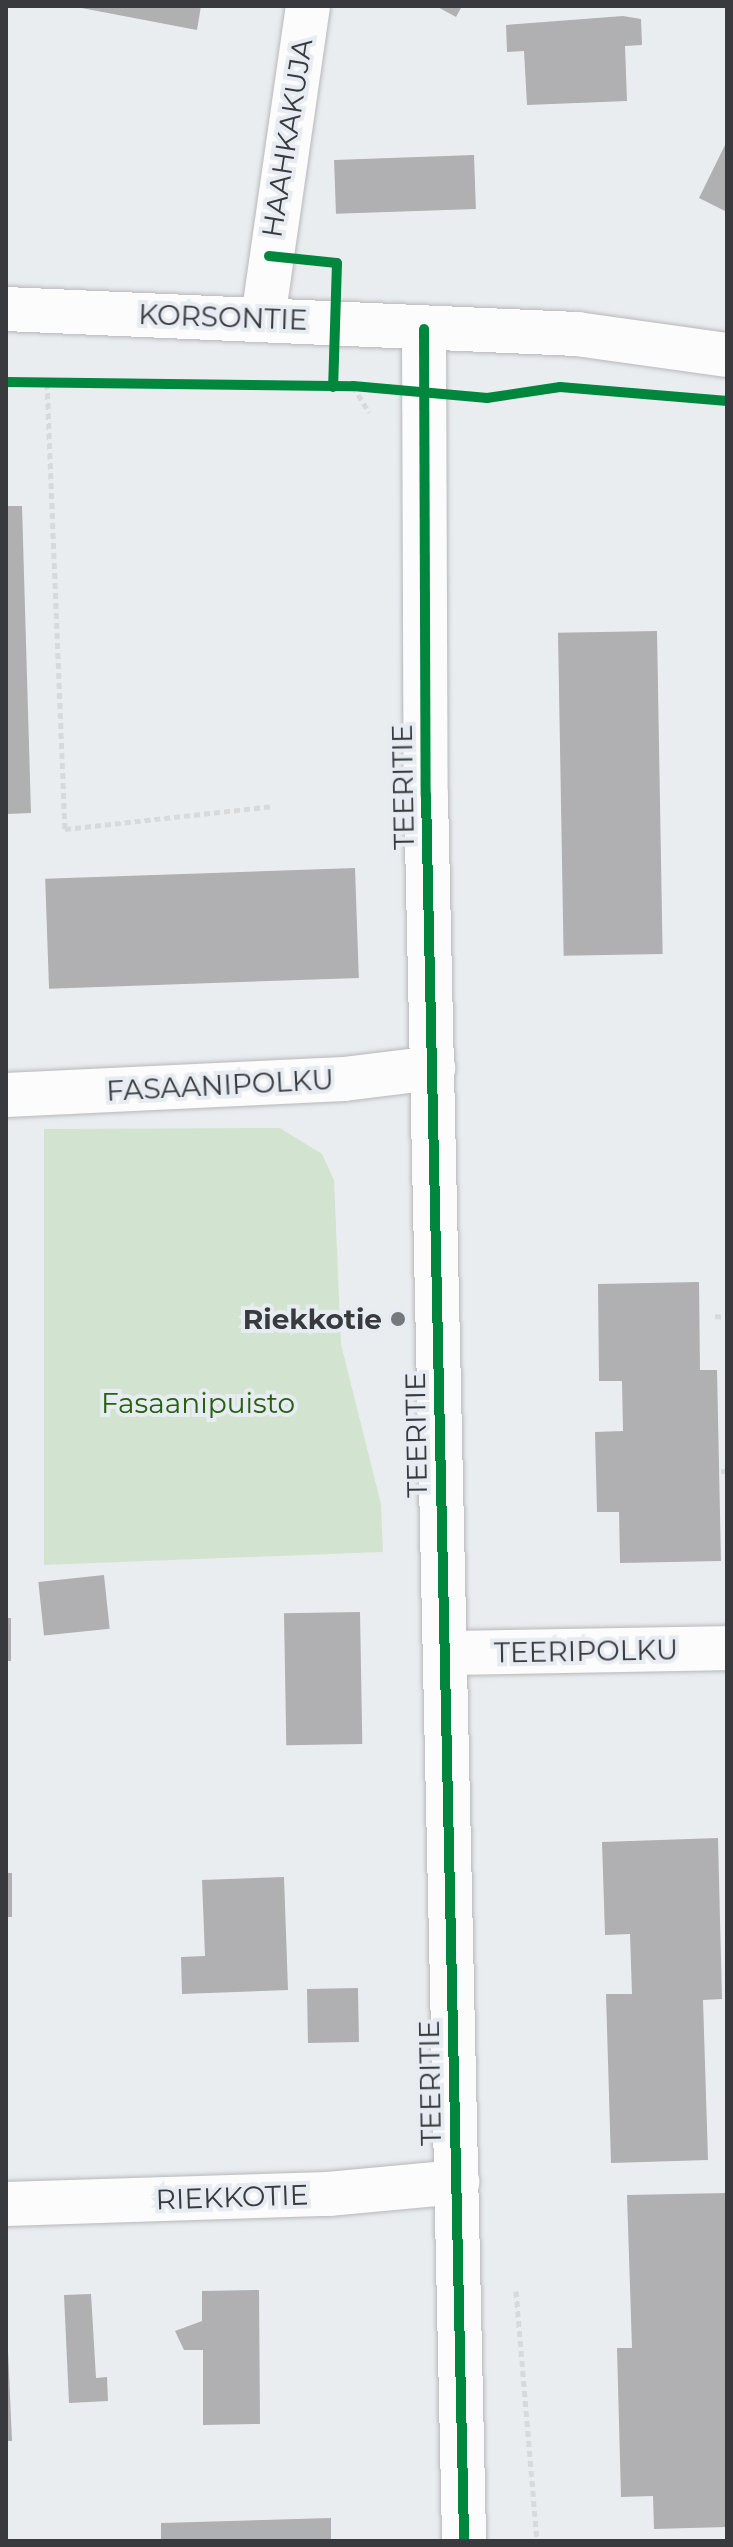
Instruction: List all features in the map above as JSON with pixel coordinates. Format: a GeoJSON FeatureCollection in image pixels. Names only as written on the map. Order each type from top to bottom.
{"type":"FeatureCollection","features":[{"type":"Feature","properties":{"kind":"street","name":"HAAHKAKUJA"},"geometry":{"type":"LineString","coordinates":[[263,318],[308,6]]}},
{"type":"Feature","properties":{"kind":"street","name":"KORSONTIE"},"geometry":{"type":"LineString","coordinates":[[6,309],[577,334],[727,355]]}},
{"type":"Feature","properties":{"kind":"street","name":"TEERITIE"},"geometry":{"type":"LineString","coordinates":[[424,329],[433,1068],[464,2541]]}},
{"type":"Feature","properties":{"kind":"street","name":"FASAANIPOLKU"},"geometry":{"type":"LineString","coordinates":[[6,1095],[433,1068]]}},
{"type":"Feature","properties":{"kind":"street","name":"TEERIPOLKU"},"geometry":{"type":"LineString","coordinates":[[445,1653],[727,1648]]}},
{"type":"Feature","properties":{"kind":"street","name":"RIEKKOTIE"},"geometry":{"type":"LineString","coordinates":[[6,2204],[328,2194],[457,2182]]}},
{"type":"Feature","properties":{"kind":"path"},"geometry":{"type":"LineString","coordinates":[[335,322],[333,387],[426,393]]}},
{"type":"Feature","properties":{"kind":"path"},"geometry":{"type":"LineString","coordinates":[[33,383],[63,384]]}},
{"type":"Feature","properties":{"kind":"path"},"geometry":{"type":"LineString","coordinates":[[47,383],[65,829],[272,806]]}},
{"type":"Feature","properties":{"kind":"path"},"geometry":{"type":"LineString","coordinates":[[715,1316],[727,1317]]}},
{"type":"Feature","properties":{"kind":"green space","name":"Fasaanipuisto"},"geometry":{"type":"Polygon","coordinates":[[[280,1128],[322,1154],[334,1180],[341,1344],[381,1504],[383,1552],[44,1565],[44,1129],[280,1128]]]}},
{"type":"Feature","properties":{"kind":"building"},"geometry":{"type":"Polygon","coordinates":[[[71,6],[201,6],[197,30],[71,6]]]}},
{"type":"Feature","properties":{"kind":"building"},"geometry":{"type":"Polygon","coordinates":[[[436,6],[462,6],[456,17],[436,6]]]}},
{"type":"Feature","properties":{"kind":"building"},"geometry":{"type":"Polygon","coordinates":[[[623,16],[641,19],[642,45],[625,46],[627,101],[527,105],[524,51],[507,52],[506,25],[623,16]]]}},
{"type":"Feature","properties":{"kind":"building"},"geometry":{"type":"Polygon","coordinates":[[[727,141],[727,212],[699,198],[727,141]]]}},
{"type":"Feature","properties":{"kind":"building"},"geometry":{"type":"Polygon","coordinates":[[[474,155],[476,209],[336,214],[334,160],[474,155]]]}},
{"type":"Feature","properties":{"kind":"building"},"geometry":{"type":"Polygon","coordinates":[[[6,506],[22,506],[31,813],[6,814],[6,506]]]}},
{"type":"Feature","properties":{"kind":"building"},"geometry":{"type":"Polygon","coordinates":[[[657,631],[663,954],[564,956],[558,633],[657,631]]]}},
{"type":"Feature","properties":{"kind":"building"},"geometry":{"type":"Polygon","coordinates":[[[355,868],[359,978],[49,989],[45,879],[355,868]]]}},
{"type":"Feature","properties":{"kind":"building"},"geometry":{"type":"Polygon","coordinates":[[[699,1282],[700,1370],[717,1370],[721,1561],[620,1563],[619,1512],[597,1512],[595,1432],[623,1431],[622,1381],[599,1381],[598,1284],[699,1282]]]}},
{"type":"Feature","properties":{"kind":"building"},"geometry":{"type":"Polygon","coordinates":[[[104,1575],[110,1629],[44,1636],[38,1582],[104,1575]]]}},
{"type":"Feature","properties":{"kind":"building"},"geometry":{"type":"Polygon","coordinates":[[[360,1612],[362,1744],[286,1745],[284,1613],[360,1612]]]}},
{"type":"Feature","properties":{"kind":"building"},"geometry":{"type":"Polygon","coordinates":[[[6,1618],[11,1618],[11,1661],[6,1661],[6,1618]]]}},
{"type":"Feature","properties":{"kind":"building"},"geometry":{"type":"Polygon","coordinates":[[[718,1838],[722,1999],[703,2000],[708,2160],[611,2163],[606,1994],[632,1994],[630,1934],[605,1935],[602,1842],[718,1838]]]}},
{"type":"Feature","properties":{"kind":"building"},"geometry":{"type":"Polygon","coordinates":[[[6,1873],[12,1873],[12,1917],[6,1917],[6,1873]]]}},
{"type":"Feature","properties":{"kind":"building"},"geometry":{"type":"Polygon","coordinates":[[[284,1877],[288,1990],[182,1994],[181,1957],[205,1956],[202,1880],[284,1877]]]}},
{"type":"Feature","properties":{"kind":"building"},"geometry":{"type":"Polygon","coordinates":[[[358,1988],[359,2042],[308,2043],[307,1989],[358,1988]]]}},
{"type":"Feature","properties":{"kind":"building"},"geometry":{"type":"Polygon","coordinates":[[[727,2193],[727,2527],[654,2529],[653,2496],[621,2497],[617,2348],[632,2348],[627,2195],[727,2193]]]}},
{"type":"Feature","properties":{"kind":"building"},"geometry":{"type":"Polygon","coordinates":[[[259,2290],[260,2424],[203,2425],[203,2350],[184,2350],[175,2331],[202,2321],[202,2291],[259,2290]]]}},
{"type":"Feature","properties":{"kind":"building"},"geometry":{"type":"Polygon","coordinates":[[[91,2294],[96,2378],[107,2377],[108,2401],[69,2403],[64,2295],[91,2294]]]}},
{"type":"Feature","properties":{"kind":"building"},"geometry":{"type":"Polygon","coordinates":[[[8,2350],[12,2441],[6,2441],[8,2350]]]}},
{"type":"Feature","properties":{"kind":"building"},"geometry":{"type":"Polygon","coordinates":[[[331,2518],[331,2541],[161,2541],[161,2523],[331,2518]]]}},
{"type":"Feature","properties":{"kind":"cycle path"},"geometry":{"type":"LineString","coordinates":[[269,256],[337,263],[333,387]]}},
{"type":"Feature","properties":{"kind":"cycle path"},"geometry":{"type":"LineString","coordinates":[[424,329],[426,795],[464,2541]]}},
{"type":"Feature","properties":{"kind":"cycle path"},"geometry":{"type":"LineString","coordinates":[[6,382],[353,386],[487,398],[560,387],[727,401]]}},
{"type":"Feature","properties":{"kind":"place","name":"Riekkotie"},"geometry":{"type":"Point","coordinates":[398,1319]}}]}
